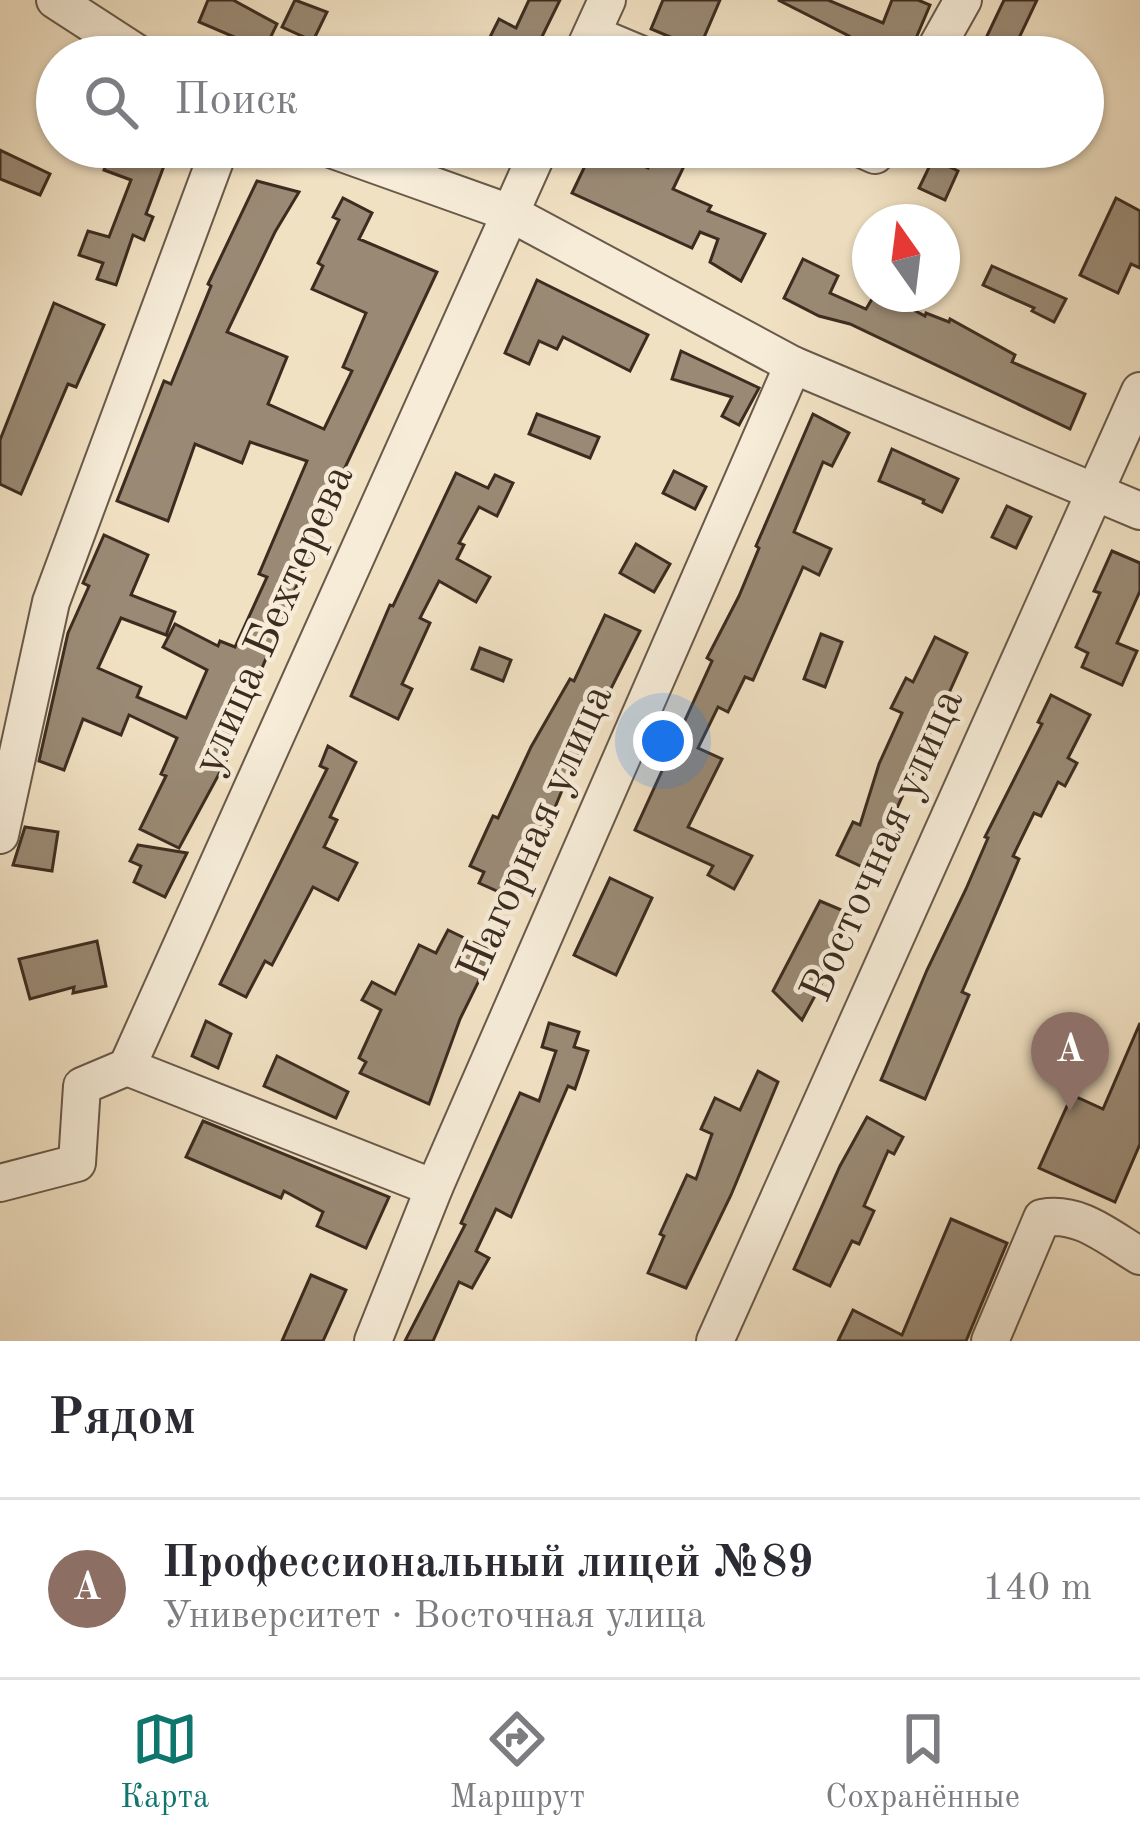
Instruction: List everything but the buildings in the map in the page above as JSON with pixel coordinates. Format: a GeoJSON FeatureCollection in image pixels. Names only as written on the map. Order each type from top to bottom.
{"type":"FeatureCollection","features":[{"type":"Feature","properties":{"kind":"street"},"geometry":{"type":"LineString","coordinates":[[55,0],[111,36]]}},
{"type":"Feature","properties":{"kind":"street"},"geometry":{"type":"LineString","coordinates":[[590,36],[607,0]]}},
{"type":"Feature","properties":{"kind":"street"},"geometry":{"type":"LineString","coordinates":[[943,36],[963,0]]}},
{"type":"Feature","properties":{"kind":"street"},"geometry":{"type":"LineString","coordinates":[[0,836],[51,602],[212,168]]}},
{"type":"Feature","properties":{"kind":"street"},"geometry":{"type":"LineString","coordinates":[[385,168],[510,212],[793,365],[1140,511]]}},
{"type":"Feature","properties":{"kind":"street","name":"улица Бехтерева"},"geometry":{"type":"LineString","coordinates":[[127,1067],[530,168]]}},
{"type":"Feature","properties":{"kind":"street","name":"Нагорная улица"},"geometry":{"type":"LineString","coordinates":[[373,1341],[434,1188],[793,365]]}},
{"type":"Feature","properties":{"kind":"street","name":"Восточная улица"},"geometry":{"type":"LineString","coordinates":[[715,1341],[1140,391]]}},
{"type":"Feature","properties":{"kind":"street"},"geometry":{"type":"LineString","coordinates":[[0,1184],[77,1163],[82,1086],[127,1067],[434,1188]]}},
{"type":"Feature","properties":{"kind":"street"},"geometry":{"type":"LineString","coordinates":[[990,1341],[1042,1218],[1062,1214],[1076,1218],[1140,1256]]}},
{"type":"Feature","properties":{"kind":"place","name":"Профессиональный лицей №89"},"geometry":{"type":"Point","coordinates":[1070,1111]}}]}
